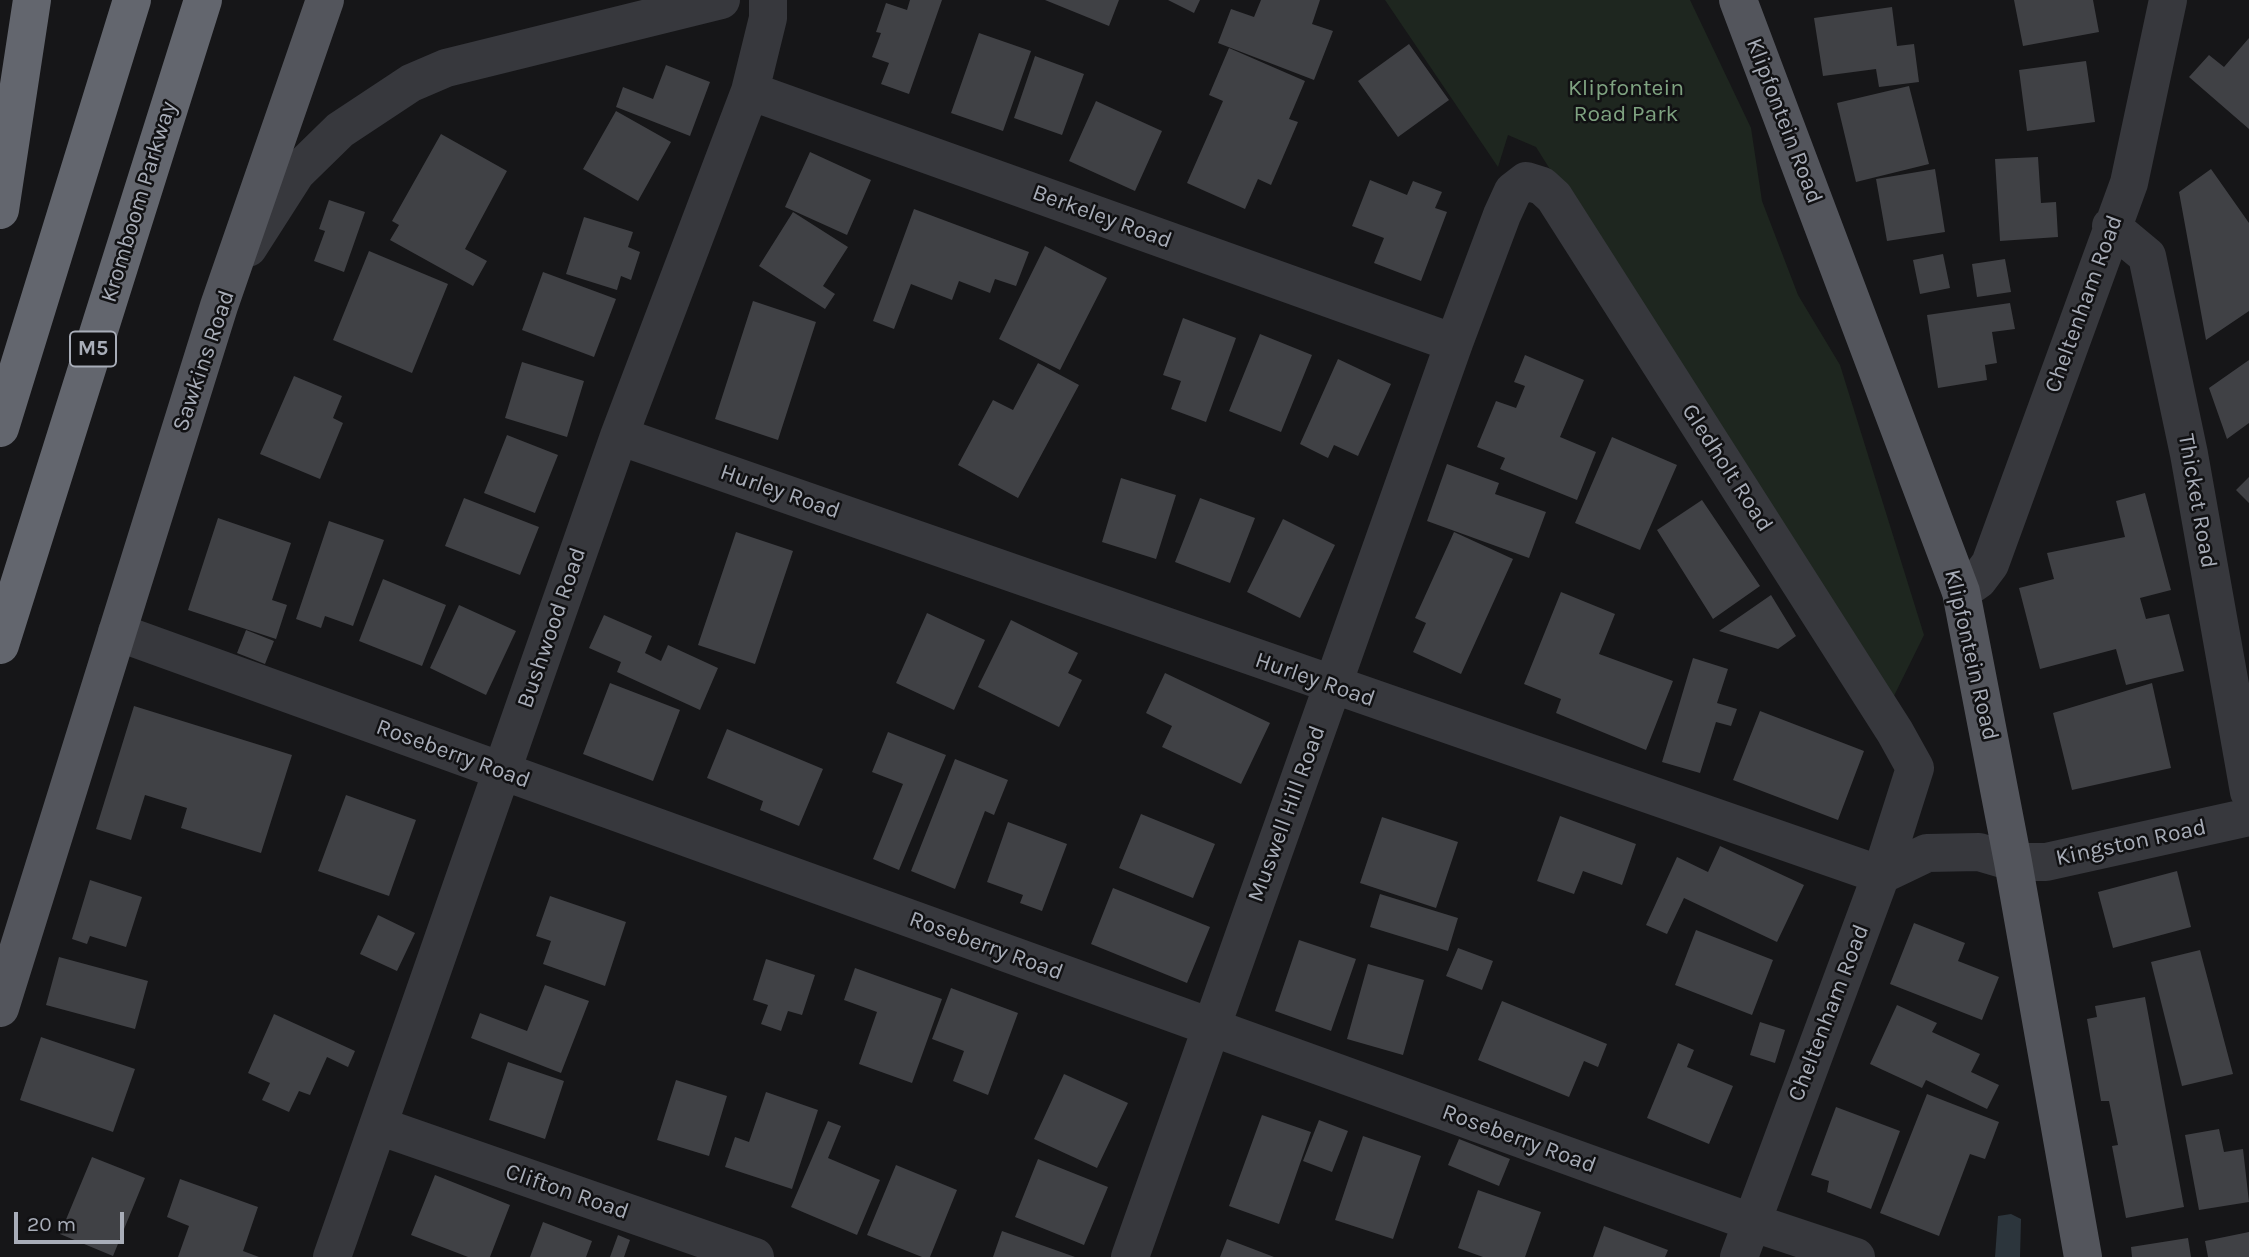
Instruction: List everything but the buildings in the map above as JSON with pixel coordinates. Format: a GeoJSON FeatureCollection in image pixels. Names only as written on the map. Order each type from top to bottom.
{"type":"FeatureCollection","features":[{"type":"Feature","properties":{"kind":"highway"},"geometry":{"type":"LineString","coordinates":[[0,210],[32,0]]}},
{"type":"Feature","properties":{"kind":"highway"},"geometry":{"type":"LineString","coordinates":[[0,428],[132,0]]}},
{"type":"Feature","properties":{"kind":"highway","name":"Kromboom Parkway"},"geometry":{"type":"LineString","coordinates":[[0,645],[205,0]]}},
{"type":"Feature","properties":{"kind":"main road"},"geometry":{"type":"LineString","coordinates":[[219,306],[325,0]]}},
{"type":"Feature","properties":{"kind":"main road","name":"Klipfontein Road"},"geometry":{"type":"LineString","coordinates":[[1738,0],[1961,592],[2013,862],[2083,1257]]}},
{"type":"Feature","properties":{"kind":"main road","name":"Sawkins Road"},"geometry":{"type":"LineString","coordinates":[[0,1008],[219,306]]}},
{"type":"Feature","properties":{"kind":"street","name":"Sawkins Road"},"geometry":{"type":"LineString","coordinates":[[219,306],[256,231],[296,173],[340,130],[411,82],[446,68],[721,0]]}},
{"type":"Feature","properties":{"kind":"street","name":"Bushwood Road"},"geometry":{"type":"LineString","coordinates":[[332,1257],[619,436],[750,91],[768,18],[768,0]]}},
{"type":"Feature","properties":{"kind":"street","name":"Cheltenham Road"},"geometry":{"type":"LineString","coordinates":[[1961,592],[1978,580],[1993,555],[2111,226],[2129,183],[2168,0]]}},
{"type":"Feature","properties":{"kind":"street","name":"Berkeley Road"},"geometry":{"type":"LineString","coordinates":[[750,91],[1454,343]]}},
{"type":"Feature","properties":{"kind":"street","name":"Muswell Hill Road"},"geometry":{"type":"LineString","coordinates":[[1130,1257],[1454,343],[1502,215],[1513,191],[1526,181]]}},
{"type":"Feature","properties":{"kind":"street","name":"Gledholt Road"},"geometry":{"type":"LineString","coordinates":[[1526,181],[1542,186],[1554,197],[1895,732],[1915,768]]}},
{"type":"Feature","properties":{"kind":"street","name":"Thicket Road"},"geometry":{"type":"LineString","coordinates":[[2111,226],[2147,256],[2189,454],[2249,793]]}},
{"type":"Feature","properties":{"kind":"street","name":"Hurley Road"},"geometry":{"type":"LineString","coordinates":[[619,436],[1881,875]]}},
{"type":"Feature","properties":{"kind":"street","name":"Roseberry Road"},"geometry":{"type":"LineString","coordinates":[[117,632],[1211,1028],[1745,1240],[1856,1257]]}},
{"type":"Feature","properties":{"kind":"street","name":"Cheltenham Road"},"geometry":{"type":"LineString","coordinates":[[1745,1240],[1881,875],[1915,768]]}},
{"type":"Feature","properties":{"kind":"street","name":"Kingston Road"},"geometry":{"type":"LineString","coordinates":[[2013,862],[2046,862],[2249,817]]}},
{"type":"Feature","properties":{"kind":"street"},"geometry":{"type":"LineString","coordinates":[[1881,875],[1927,853],[1979,852],[2013,862]]}},
{"type":"Feature","properties":{"kind":"street","name":"Clifton Road"},"geometry":{"type":"LineString","coordinates":[[379,1126],[755,1257]]}},
{"type":"Feature","properties":{"kind":"green space","name":"Klipfontein Road Park"},"geometry":{"type":"Polygon","coordinates":[[[1385,0],[1690,0],[1751,128],[1762,201],[1798,295],[1840,365],[1924,635],[1888,708],[1536,147],[1508,135],[1498,167],[1385,0]]]}},
{"type":"Feature","properties":{"kind":"shaded area"},"geometry":{"type":"Polygon","coordinates":[[[2011,1214],[2021,1219],[2020,1257],[1995,1257],[1998,1216],[2011,1214]]]}}]}
